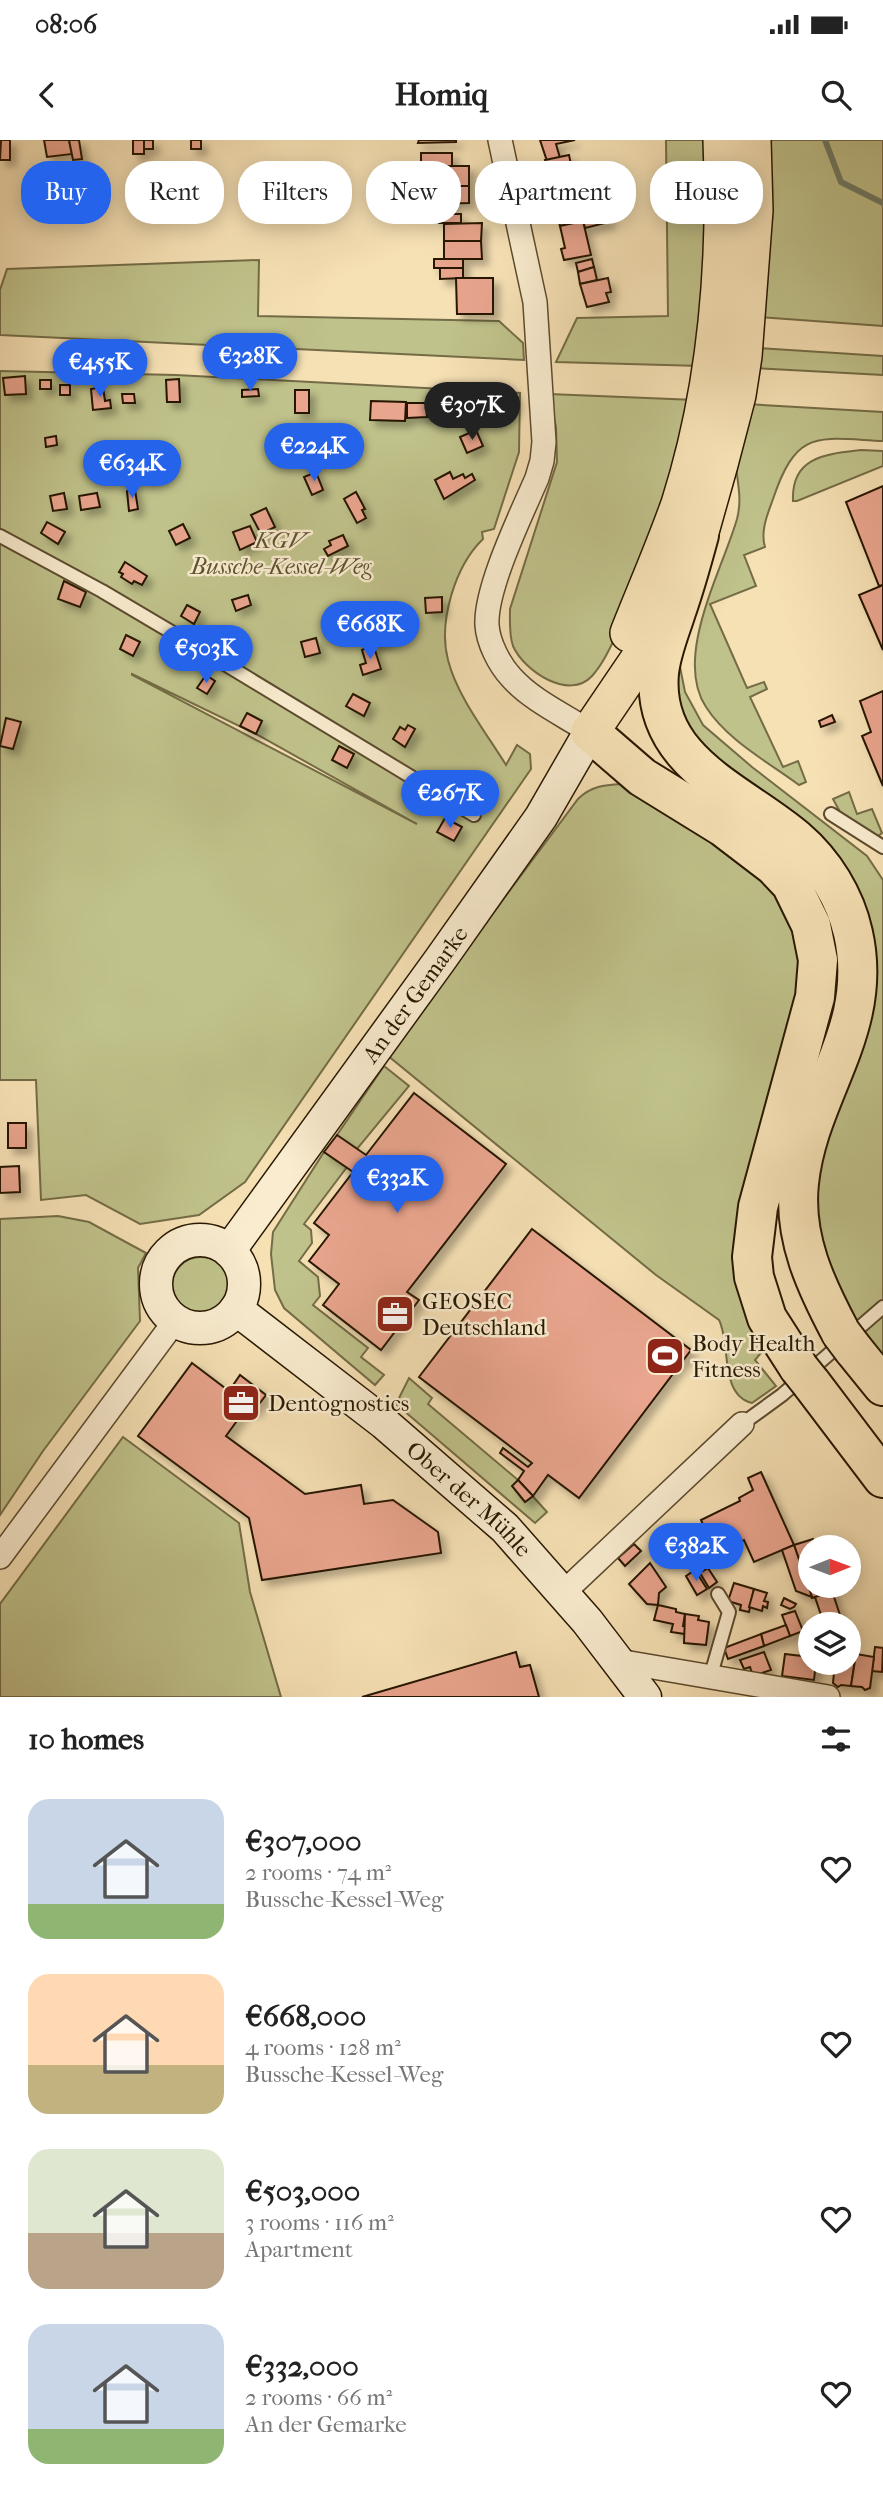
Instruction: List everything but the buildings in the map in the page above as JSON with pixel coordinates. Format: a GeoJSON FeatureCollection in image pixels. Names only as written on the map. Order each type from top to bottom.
{"type":"FeatureCollection","features":[{"type":"Feature","properties":{"kind":"highway"},"geometry":{"type":"LineString","coordinates":[[699,535],[660,663],[660,702],[669,730],[682,751],[744,804],[798,841],[825,870],[844,905],[855,941],[859,976],[849,1035],[815,1118],[799,1184],[800,1223],[806,1258],[818,1289],[847,1341],[883,1386]]}},
{"type":"Feature","properties":{"kind":"highway"},"geometry":{"type":"LineString","coordinates":[[590,732],[632,742],[700,784],[744,804]]}},
{"type":"Feature","properties":{"kind":"highway"},"geometry":{"type":"LineString","coordinates":[[590,732],[642,777],[723,827],[774,866],[791,884],[811,925],[818,960],[815,997],[758,1207],[752,1257],[754,1277],[767,1318],[805,1376],[883,1478]]}},
{"type":"Feature","properties":{"kind":"main road"},"geometry":{"type":"LineString","coordinates":[[590,732],[680,504],[702,421],[714,343],[721,254],[724,179],[722,140]]}},
{"type":"Feature","properties":{"kind":"main road"},"geometry":{"type":"LineString","coordinates":[[590,732],[647,648],[699,535],[737,395],[743,356],[754,210],[752,140]]}},
{"type":"Feature","properties":{"kind":"street"},"geometry":{"type":"LineString","coordinates":[[500,140],[536,302],[544,442],[537,478],[496,582],[487,623],[489,641],[509,676],[522,688],[590,732]]}},
{"type":"Feature","properties":{"kind":"street","name":"An der Gemarke"},"geometry":{"type":"LineString","coordinates":[[229,1251],[541,817],[590,732]]}},
{"type":"Feature","properties":{"kind":"street"},"geometry":{"type":"LineString","coordinates":[[199,1241],[210,1242],[229,1251],[243,1279],[241,1300],[236,1309],[224,1321],[211,1327],[192,1327],[175,1321],[161,1306],[156,1295],[158,1271],[164,1258],[174,1248],[199,1241]]}},
{"type":"Feature","properties":{"kind":"street","name":"Ober der Mühle"},"geometry":{"type":"LineString","coordinates":[[236,1309],[394,1431],[505,1528],[563,1593],[645,1697]]}},
{"type":"Feature","properties":{"kind":"street"},"geometry":{"type":"LineString","coordinates":[[0,1557],[175,1321]]}},
{"type":"Feature","properties":{"kind":"street"},"geometry":{"type":"LineString","coordinates":[[563,1593],[742,1424]]}},
{"type":"Feature","properties":{"kind":"street"},"geometry":{"type":"LineString","coordinates":[[618,1661],[828,1697]]}},
{"type":"Feature","properties":{"kind":"lane"},"geometry":{"type":"LineString","coordinates":[[0,536],[91,585],[210,655],[474,815]]}},
{"type":"Feature","properties":{"kind":"lane"},"geometry":{"type":"LineString","coordinates":[[831,814],[883,847]]}},
{"type":"Feature","properties":{"kind":"lane"},"geometry":{"type":"LineString","coordinates":[[742,1424],[782,1395],[883,1307]]}},
{"type":"Feature","properties":{"kind":"lane"},"geometry":{"type":"LineString","coordinates":[[710,1678],[729,1612],[718,1594]]}},
{"type":"Feature","properties":{"kind":"green space"},"geometry":{"type":"Polygon","coordinates":[[[666,140],[712,140],[711,161],[666,161],[666,140]]]}},
{"type":"Feature","properties":{"kind":"green space"},"geometry":{"type":"Polygon","coordinates":[[[765,140],[883,140],[883,326],[760,317],[765,140]]]}},
{"type":"Feature","properties":{"kind":"green space"},"geometry":{"type":"Polygon","coordinates":[[[667,224],[708,224],[701,366],[556,362],[577,318],[668,316],[667,224]]]}},
{"type":"Feature","properties":{"kind":"green space"},"geometry":{"type":"Polygon","coordinates":[[[259,260],[258,316],[499,321],[523,343],[524,360],[0,335],[0,290],[7,269],[259,260]]]}},
{"type":"Feature","properties":{"kind":"green space"},"geometry":{"type":"Polygon","coordinates":[[[757,348],[883,356],[883,375],[754,368],[757,348]]]}},
{"type":"Feature","properties":{"kind":"green space","name":"KGV Bussche-Kessel-Weg"},"geometry":{"type":"Polygon","coordinates":[[[0,371],[176,375],[520,393],[519,452],[494,529],[482,532],[483,539],[473,550],[457,579],[447,612],[445,645],[458,687],[506,765],[517,745],[530,754],[531,769],[245,1182],[199,1215],[140,1224],[86,1195],[41,1200],[36,1080],[0,1080],[0,371]],[[132,674],[417,824],[256,734],[132,674]]]}},
{"type":"Feature","properties":{"kind":"green space"},"geometry":{"type":"Polygon","coordinates":[[[549,394],[695,400],[615,637],[592,676],[582,683],[572,685],[548,680],[527,665],[513,646],[510,633],[510,609],[557,462],[556,427],[549,394]]]}},
{"type":"Feature","properties":{"kind":"green space"},"geometry":{"type":"Polygon","coordinates":[[[746,404],[883,412],[883,441],[826,439],[812,442],[791,460],[767,516],[763,535],[765,547],[744,555],[756,586],[710,604],[747,688],[764,682],[767,689],[750,697],[783,767],[798,761],[806,782],[799,785],[725,730],[706,707],[697,687],[697,639],[739,511],[735,450],[746,404]]]}},
{"type":"Feature","properties":{"kind":"green space"},"geometry":{"type":"Polygon","coordinates":[[[861,450],[883,451],[883,466],[793,501],[794,486],[805,466],[824,456],[861,450]]]}},
{"type":"Feature","properties":{"kind":"green space"},"geometry":{"type":"Polygon","coordinates":[[[679,662],[685,692],[703,725],[752,767],[867,856],[883,880],[883,1366],[852,1325],[810,1211],[870,948],[745,788],[674,715],[679,662]]]}},
{"type":"Feature","properties":{"kind":"green space"},"geometry":{"type":"Polygon","coordinates":[[[622,784],[775,881],[808,952],[742,1230],[769,1343],[755,1360],[776,1386],[752,1403],[742,1398],[730,1379],[719,1320],[656,1275],[387,1055],[578,799],[598,787],[622,784]]]}},
{"type":"Feature","properties":{"kind":"green space"},"geometry":{"type":"Polygon","coordinates":[[[849,792],[857,814],[872,809],[882,833],[877,837],[840,812],[833,799],[849,792]]]}},
{"type":"Feature","properties":{"kind":"green space"},"geometry":{"type":"Polygon","coordinates":[[[384,1066],[409,1086],[357,1149],[337,1135],[384,1066]]]}},
{"type":"Feature","properties":{"kind":"green space"},"geometry":{"type":"Polygon","coordinates":[[[324,1152],[347,1167],[304,1224],[311,1230],[312,1243],[299,1261],[318,1277],[320,1296],[313,1305],[368,1348],[361,1357],[384,1375],[375,1385],[284,1308],[275,1290],[271,1254],[273,1232],[324,1152]]]}},
{"type":"Feature","properties":{"kind":"green space"},"geometry":{"type":"Polygon","coordinates":[[[58,1216],[89,1222],[146,1253],[138,1268],[140,1321],[43,1451],[0,1515],[0,1219],[58,1216]]]}},
{"type":"Feature","properties":{"kind":"green space"},"geometry":{"type":"Polygon","coordinates":[[[201,1257],[217,1262],[225,1270],[230,1286],[225,1302],[217,1310],[201,1315],[185,1310],[177,1302],[172,1286],[177,1270],[185,1262],[201,1257]]]}},
{"type":"Feature","properties":{"kind":"green space"},"geometry":{"type":"Polygon","coordinates":[[[409,1378],[432,1398],[428,1404],[518,1480],[547,1512],[535,1523],[396,1404],[409,1378]]]}},
{"type":"Feature","properties":{"kind":"green space"},"geometry":{"type":"Polygon","coordinates":[[[123,1437],[239,1523],[250,1592],[281,1697],[0,1697],[0,1604],[123,1437]]]}},
{"type":"Feature","properties":{"kind":"waterway"},"geometry":{"type":"LineString","coordinates":[[825,140],[841,182],[883,203]]}},
{"type":"Feature","properties":{"kind":"place","name":"GEOSEC Deutschland"},"geometry":{"type":"Point","coordinates":[395,1314]}},
{"type":"Feature","properties":{"kind":"place","name":"Body Health Fitness"},"geometry":{"type":"Point","coordinates":[665,1356]}},
{"type":"Feature","properties":{"kind":"place","name":"Dentognostics"},"geometry":{"type":"Point","coordinates":[241,1403]}}]}
